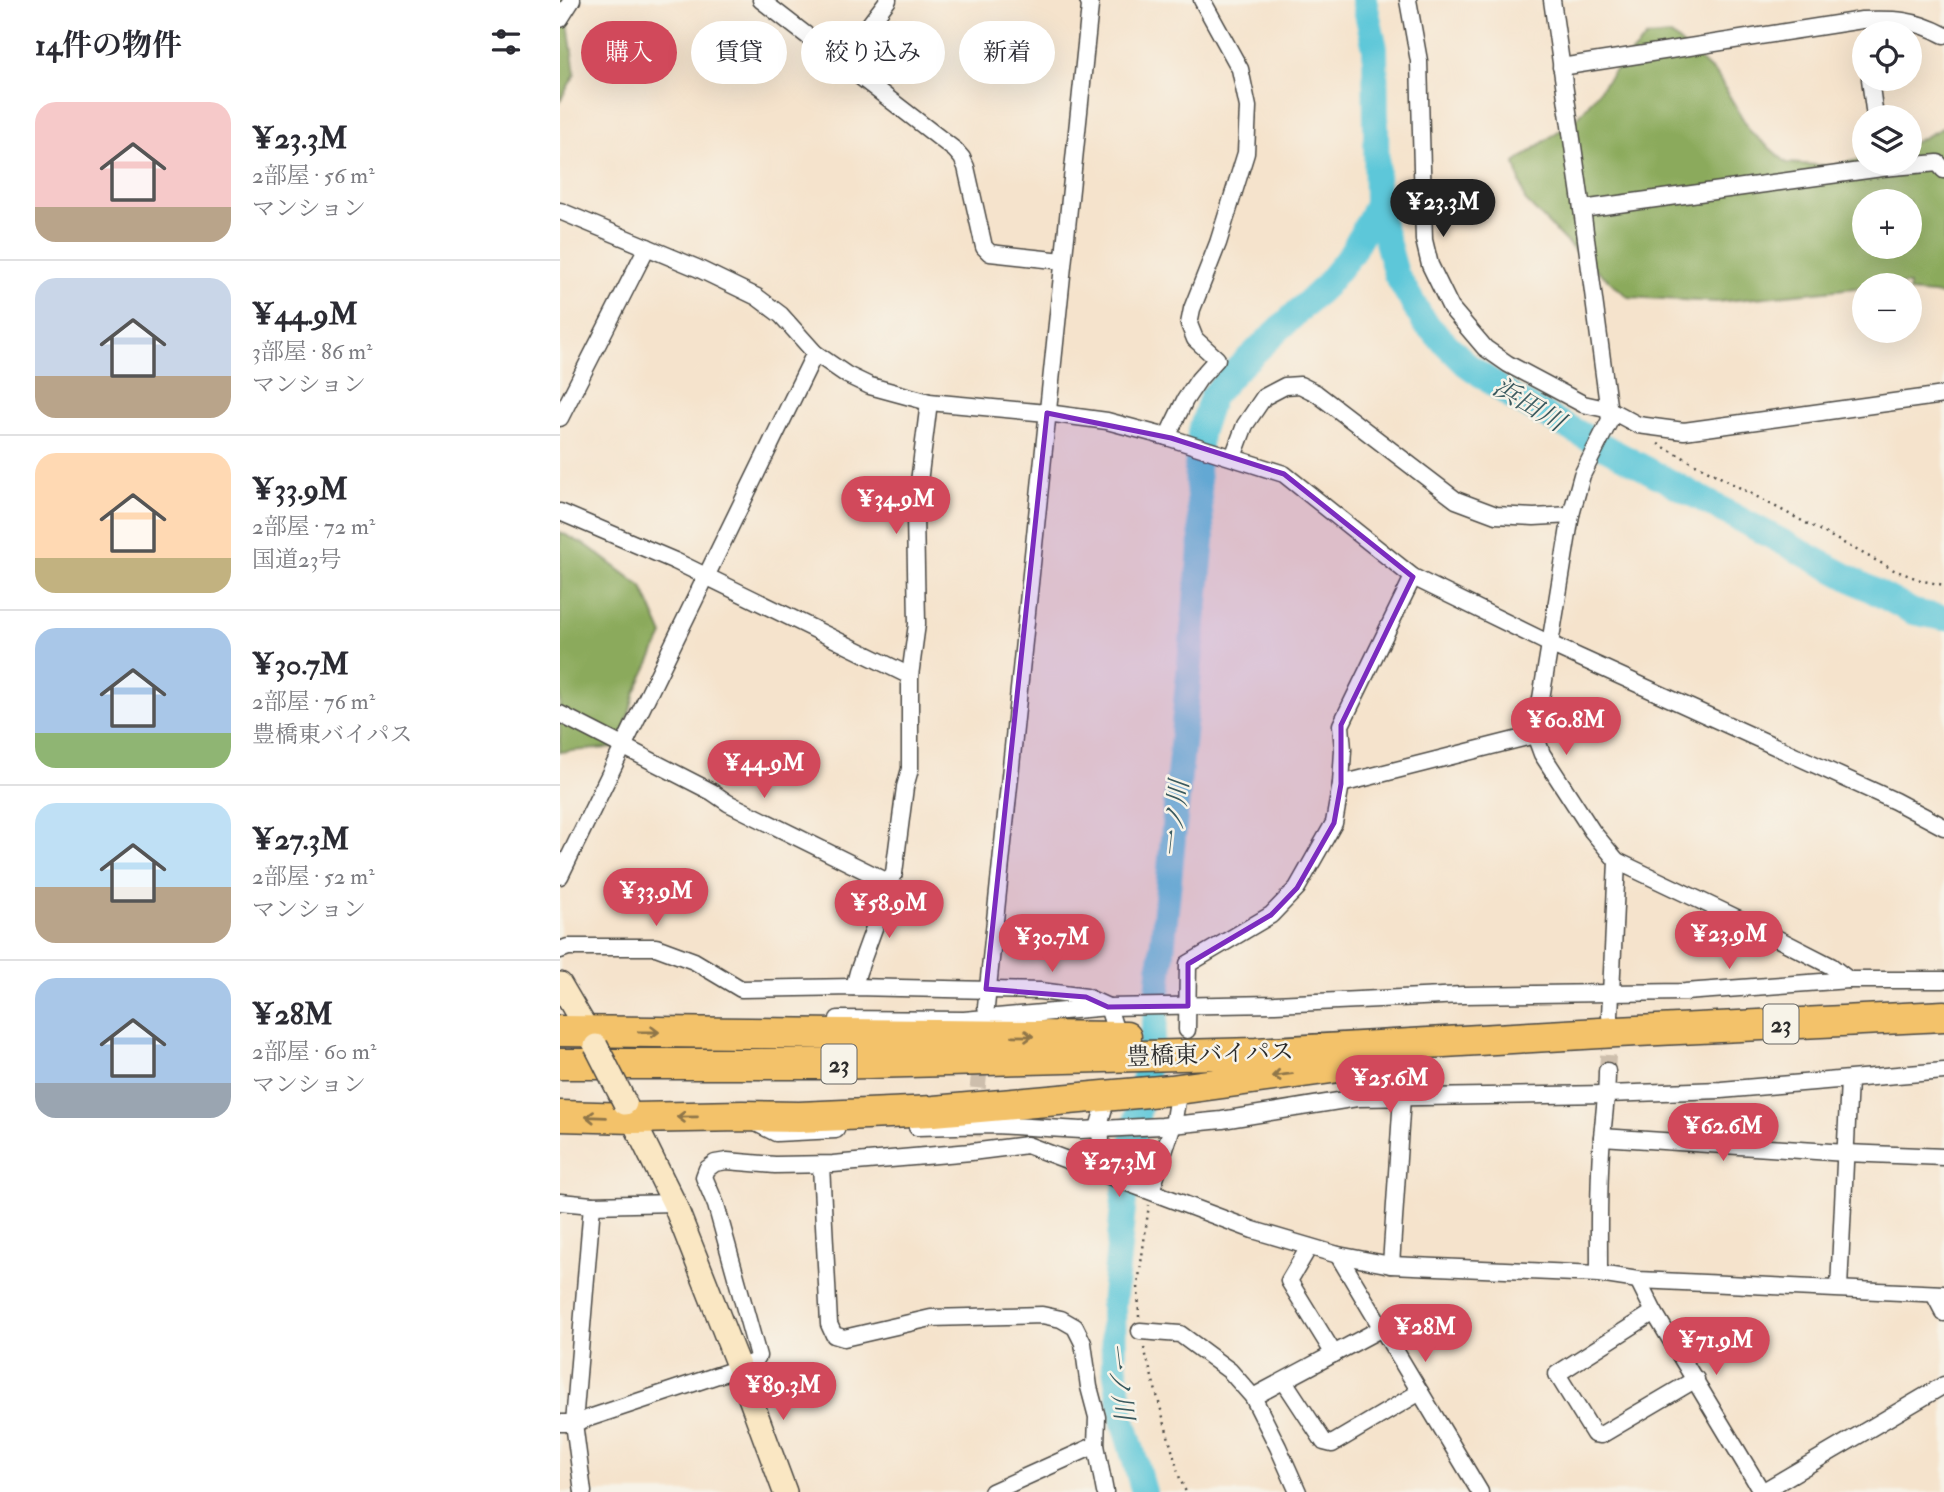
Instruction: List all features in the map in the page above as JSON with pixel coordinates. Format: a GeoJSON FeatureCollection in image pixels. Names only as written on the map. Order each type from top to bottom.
{"type":"FeatureCollection","features":[{"type":"Feature","properties":{"kind":"highway","name":"豊橋東バイパス"},"geometry":{"type":"LineString","coordinates":[[1181,1041],[1219,1039],[1256,1053],[1614,1024],[1944,1016]]}},
{"type":"Feature","properties":{"kind":"highway","name":"23"},"geometry":{"type":"LineString","coordinates":[[560,1116],[629,1110],[799,1118],[1109,1102],[1174,1095],[1327,1069],[1479,1051],[1614,1024]]}},
{"type":"Feature","properties":{"kind":"highway","name":"23"},"geometry":{"type":"LineString","coordinates":[[582,1037],[710,1032],[1181,1041]]}},
{"type":"Feature","properties":{"kind":"highway","name":"豊橋東バイパス"},"geometry":{"type":"LineString","coordinates":[[560,1064],[830,1064],[1118,1041]]}},
{"type":"Feature","properties":{"kind":"street"},"geometry":{"type":"LineString","coordinates":[[560,19],[572,0]]}},
{"type":"Feature","properties":{"kind":"street"},"geometry":{"type":"LineString","coordinates":[[761,0],[801,31]]}},
{"type":"Feature","properties":{"kind":"street"},"geometry":{"type":"LineString","coordinates":[[872,21],[888,0]]}},
{"type":"Feature","properties":{"kind":"street"},"geometry":{"type":"LineString","coordinates":[[986,1007],[1090,6],[1088,0]]}},
{"type":"Feature","properties":{"kind":"street"},"geometry":{"type":"LineString","coordinates":[[1169,438],[1185,400],[1217,359],[1195,339],[1189,324],[1246,153],[1248,107],[1240,69],[1202,0]]}},
{"type":"Feature","properties":{"kind":"street"},"geometry":{"type":"LineString","coordinates":[[1408,0],[1419,61],[1424,240],[1430,265],[1451,308],[1486,348],[1508,365],[1610,415],[1638,425],[1684,431],[1944,395]]}},
{"type":"Feature","properties":{"kind":"street"},"geometry":{"type":"LineString","coordinates":[[1552,0],[1610,415],[1582,475],[1571,515],[1535,735],[1549,765],[1592,831],[1617,861],[1832,966],[1849,980]]}},
{"type":"Feature","properties":{"kind":"street"},"geometry":{"type":"LineString","coordinates":[[1922,25],[1944,35]]}},
{"type":"Feature","properties":{"kind":"street"},"geometry":{"type":"LineString","coordinates":[[1561,67],[1852,28]]}},
{"type":"Feature","properties":{"kind":"street"},"geometry":{"type":"LineString","coordinates":[[870,84],[962,158],[984,247],[990,253],[1063,261]]}},
{"type":"Feature","properties":{"kind":"street"},"geometry":{"type":"LineString","coordinates":[[1922,164],[1938,163],[1944,170]]}},
{"type":"Feature","properties":{"kind":"street"},"geometry":{"type":"LineString","coordinates":[[1582,209],[1852,169]]}},
{"type":"Feature","properties":{"kind":"street"},"geometry":{"type":"LineString","coordinates":[[560,211],[697,268],[757,297],[781,315],[815,353],[847,375],[870,386],[929,402],[1107,421],[1284,474],[1413,577],[1550,644],[1895,801],[1944,827]]}},
{"type":"Feature","properties":{"kind":"street"},"geometry":{"type":"LineString","coordinates":[[560,418],[647,247]]}},
{"type":"Feature","properties":{"kind":"street"},"geometry":{"type":"LineString","coordinates":[[560,876],[815,353]]}},
{"type":"Feature","properties":{"kind":"street"},"geometry":{"type":"LineString","coordinates":[[1227,455],[1264,397],[1285,386],[1300,385],[1316,393],[1456,500],[1496,515],[1571,515]]}},
{"type":"Feature","properties":{"kind":"street"},"geometry":{"type":"LineString","coordinates":[[854,987],[894,873],[905,787],[910,769],[910,676],[917,624],[915,514],[929,402]]}},
{"type":"Feature","properties":{"kind":"street"},"geometry":{"type":"LineString","coordinates":[[560,512],[675,561],[910,676]]}},
{"type":"Feature","properties":{"kind":"street"},"geometry":{"type":"LineString","coordinates":[[1181,1041],[1188,964],[1271,915],[1297,888],[1334,823],[1341,784],[1341,725],[1413,577]]}},
{"type":"Feature","properties":{"kind":"street"},"geometry":{"type":"LineString","coordinates":[[560,714],[712,792],[728,803],[890,883]]}},
{"type":"Feature","properties":{"kind":"street"},"geometry":{"type":"LineString","coordinates":[[1341,784],[1535,735]]}},
{"type":"Feature","properties":{"kind":"street"},"geometry":{"type":"LineString","coordinates":[[1614,1024],[1612,994],[1617,861]]}},
{"type":"Feature","properties":{"kind":"street"},"geometry":{"type":"LineString","coordinates":[[560,950],[568,947],[656,947],[694,961],[741,989],[986,989],[1040,991],[1086,997],[1108,1007],[1118,1041]]}},
{"type":"Feature","properties":{"kind":"street"},"geometry":{"type":"LineString","coordinates":[[710,1032],[727,1021],[745,1019],[964,1020],[1108,1007],[1463,995],[1685,992],[1849,980],[1944,979]]}},
{"type":"Feature","properties":{"kind":"street"},"geometry":{"type":"LineString","coordinates":[[560,984],[582,1037],[629,1110],[674,1203],[786,1492]]}},
{"type":"Feature","properties":{"kind":"street"},"geometry":{"type":"LineString","coordinates":[[1599,1274],[1602,1137],[1607,1072]]}},
{"type":"Feature","properties":{"kind":"street"},"geometry":{"type":"LineString","coordinates":[[742,1116],[776,1133],[960,1125],[1081,1130],[1222,1120],[1357,1098],[1721,1090],[1944,1072]]}},
{"type":"Feature","properties":{"kind":"street"},"geometry":{"type":"LineString","coordinates":[[1839,1288],[1849,1080]]}},
{"type":"Feature","properties":{"kind":"street"},"geometry":{"type":"LineString","coordinates":[[1150,1191],[1174,1095]]}},
{"type":"Feature","properties":{"kind":"street"},"geometry":{"type":"LineString","coordinates":[[1391,1265],[1402,1097]]}},
{"type":"Feature","properties":{"kind":"street"},"geometry":{"type":"LineString","coordinates":[[1098,1171],[1109,1102]]}},
{"type":"Feature","properties":{"kind":"street"},"geometry":{"type":"LineString","coordinates":[[1602,1137],[1944,1157]]}},
{"type":"Feature","properties":{"kind":"street"},"geometry":{"type":"LineString","coordinates":[[567,1423],[739,1368],[754,1362],[758,1356],[716,1205],[704,1177],[707,1169],[715,1163],[727,1161],[821,1165],[972,1144],[1027,1145],[1253,1230],[1338,1255],[1391,1265],[1939,1294],[1944,1312]]}},
{"type":"Feature","properties":{"kind":"street"},"geometry":{"type":"LineString","coordinates":[[821,1165],[828,1324],[834,1335],[845,1338],[931,1318],[1042,1315],[1060,1319],[1075,1327],[1083,1343],[1089,1387],[1097,1417],[1096,1445],[1105,1492]]}},
{"type":"Feature","properties":{"kind":"street"},"geometry":{"type":"LineString","coordinates":[[560,1202],[592,1205],[674,1203]]}},
{"type":"Feature","properties":{"kind":"street"},"geometry":{"type":"LineString","coordinates":[[583,1492],[567,1423],[592,1205]]}},
{"type":"Feature","properties":{"kind":"street"},"geometry":{"type":"LineString","coordinates":[[1309,1247],[1289,1281],[1334,1354]]}},
{"type":"Feature","properties":{"kind":"street"},"geometry":{"type":"LineString","coordinates":[[1338,1255],[1480,1492]]}},
{"type":"Feature","properties":{"kind":"street"},"geometry":{"type":"LineString","coordinates":[[1638,1280],[1654,1312],[1762,1492],[1944,1385]]}},
{"type":"Feature","properties":{"kind":"street"},"geometry":{"type":"LineString","coordinates":[[1654,1312],[1557,1374],[1594,1434],[1601,1435],[1696,1379]]}},
{"type":"Feature","properties":{"kind":"street"},"geometry":{"type":"LineString","coordinates":[[1254,1398],[1382,1328]]}},
{"type":"Feature","properties":{"kind":"street"},"geometry":{"type":"LineString","coordinates":[[1140,1331],[1180,1334],[1230,1371],[1254,1398],[1298,1492]]}},
{"type":"Feature","properties":{"kind":"street"},"geometry":{"type":"LineString","coordinates":[[1284,1381],[1324,1442],[1332,1444],[1420,1392]]}},
{"type":"Feature","properties":{"kind":"street"},"geometry":{"type":"LineString","coordinates":[[992,1492],[1096,1445]]}},
{"type":"Feature","properties":{"kind":"path"},"geometry":{"type":"LineString","coordinates":[[1638,425],[1652,440],[1895,570],[1923,581],[1944,585]]}},
{"type":"Feature","properties":{"kind":"highlighted area"},"geometry":{"type":"Polygon","coordinates":[[[1047,413],[1171,438],[1284,474],[1413,577],[1341,725],[1341,784],[1334,823],[1297,888],[1271,915],[1188,964],[1188,1006],[1108,1007],[1086,997],[986,989],[1047,413]]]}},
{"type":"Feature","properties":{"kind":"green space"},"geometry":{"type":"Polygon","coordinates":[[[560,0],[565,0],[575,74],[560,101],[560,0]]]}},
{"type":"Feature","properties":{"kind":"green space"},"geometry":{"type":"Polygon","coordinates":[[[1671,35],[1717,75],[1750,131],[1787,163],[1829,166],[1852,161],[1852,175],[1922,175],[1922,138],[1944,127],[1944,295],[1922,293],[1922,273],[1852,273],[1852,288],[1716,302],[1628,297],[1574,250],[1525,200],[1515,163],[1579,116],[1616,69],[1647,37],[1671,35]]]}},
{"type":"Feature","properties":{"kind":"green space"},"geometry":{"type":"Polygon","coordinates":[[[560,532],[589,547],[642,587],[663,635],[635,692],[620,747],[560,752],[560,532]]]}},
{"type":"Feature","properties":{"kind":"waterway","name":"浜田川"},"geometry":{"type":"LineString","coordinates":[[1364,0],[1375,48],[1377,205],[1396,274],[1424,322],[1466,364],[1515,399],[1913,612],[1944,618]]}},
{"type":"Feature","properties":{"kind":"waterway","name":"一ノ川"},"geometry":{"type":"LineString","coordinates":[[1144,1492],[1123,1420],[1114,1362],[1113,1305],[1127,1170],[1155,1023],[1202,540],[1197,470],[1200,433],[1212,397],[1233,373],[1325,286],[1351,254],[1377,205]]}},
{"type":"Feature","properties":{"kind":"tunnel"},"geometry":{"type":"LineString","coordinates":[[1607,1071],[1610,1026]]}},
{"type":"Feature","properties":{"kind":"tunnel"},"geometry":{"type":"LineString","coordinates":[[973,1136],[981,1055]]}}]}
